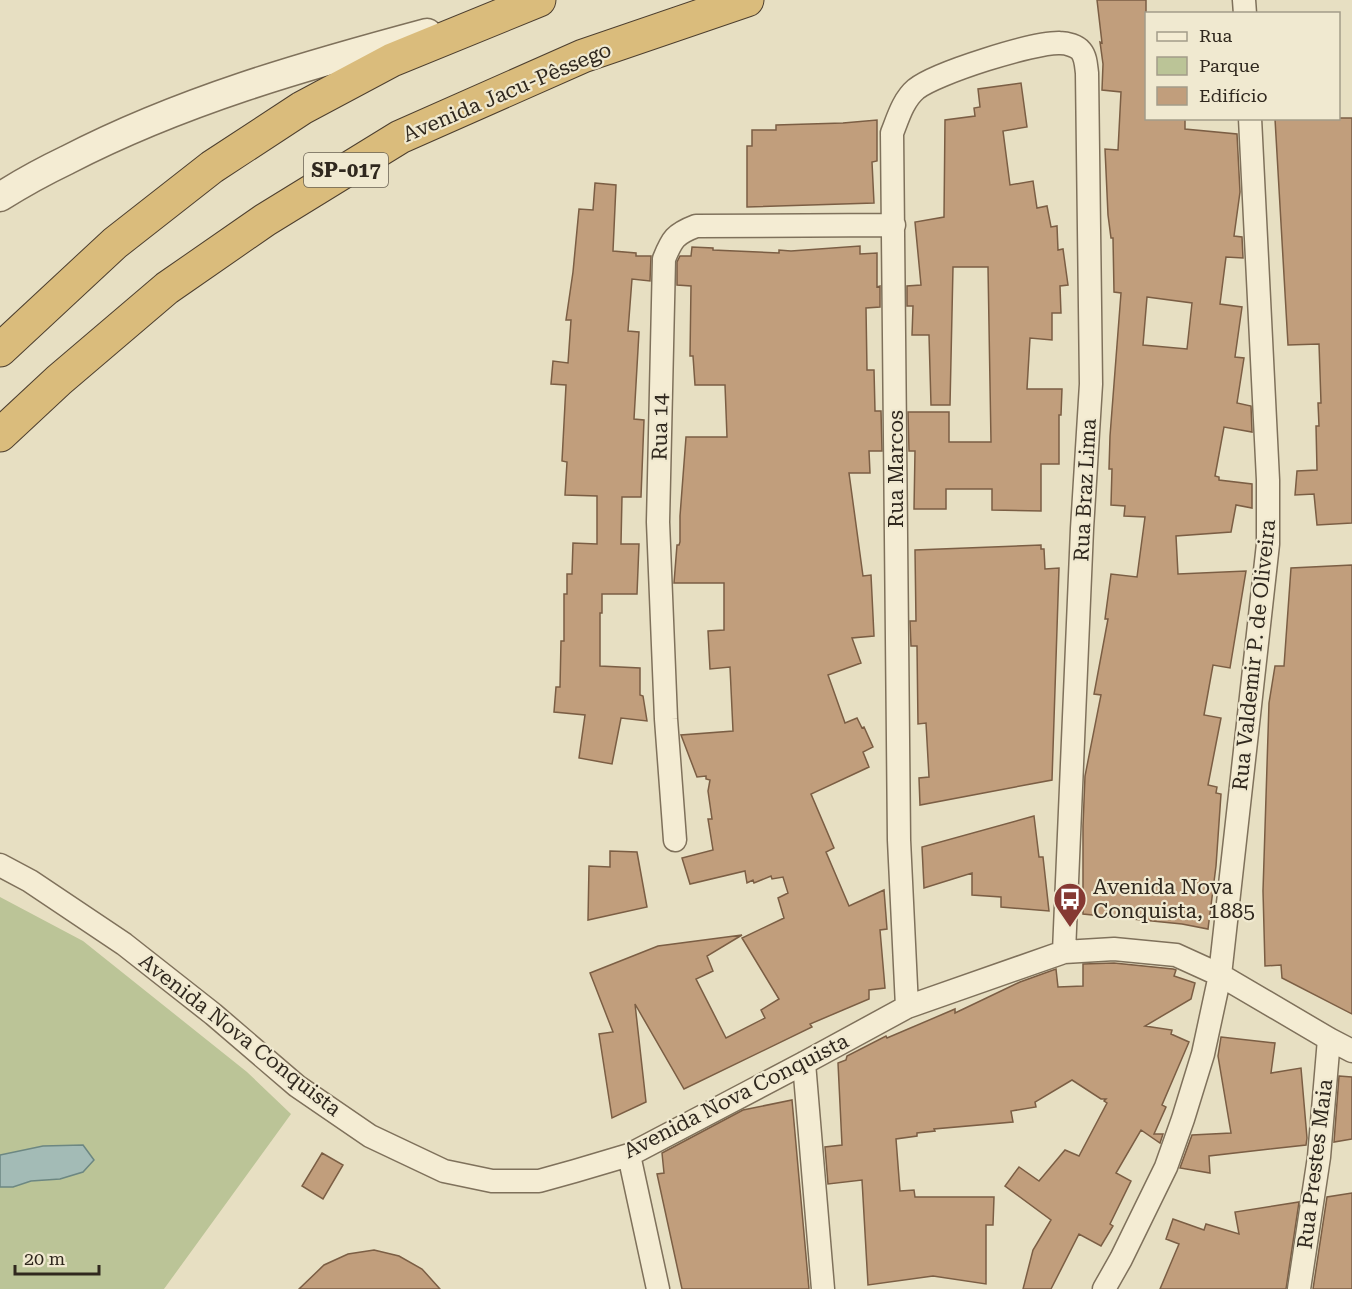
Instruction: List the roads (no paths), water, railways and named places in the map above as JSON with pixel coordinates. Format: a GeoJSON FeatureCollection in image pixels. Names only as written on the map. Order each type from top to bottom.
{"type":"FeatureCollection","features":[{"type":"Feature","properties":{"kind":"highway","name":"Avenida Jacu-Pêssego"},"geometry":{"type":"LineString","coordinates":[[0,435],[59,380],[167,288],[266,220],[400,137],[582,56],[747,0]]}},
{"type":"Feature","properties":{"kind":"highway"},"geometry":{"type":"LineString","coordinates":[[0,350],[115,243],[212,167],[302,108],[392,60],[529,4]]}},
{"type":"Feature","properties":{"kind":"street"},"geometry":{"type":"LineString","coordinates":[[0,197],[22,183],[105,140],[184,107],[323,61],[529,4]]}},
{"type":"Feature","properties":{"kind":"street","name":"Rua Marcos"},"geometry":{"type":"LineString","coordinates":[[907,1007],[899,840],[892,133],[902,106],[916,89],[961,69],[1035,45],[1060,43]]}},
{"type":"Feature","properties":{"kind":"street","name":"Rua Braz Lima"},"geometry":{"type":"LineString","coordinates":[[1060,43],[1072,45],[1081,51],[1087,73],[1091,384],[1082,529],[1064,952]]}},
{"type":"Feature","properties":{"kind":"street","name":"Rua Valdemir P. de Oliveira"},"geometry":{"type":"LineString","coordinates":[[1104,1289],[1166,1167],[1184,1119],[1203,1054],[1220,975],[1268,544],[1268,480],[1250,120]]}},
{"type":"Feature","properties":{"kind":"street","name":"Rua 14"},"geometry":{"type":"LineString","coordinates":[[675,840],[666,719],[658,522],[664,259],[671,243],[682,231],[696,226],[894,225]]}},
{"type":"Feature","properties":{"kind":"street","name":"Avenida Nova Conquista"},"geometry":{"type":"LineString","coordinates":[[0,865],[30,881],[123,944],[213,1014],[297,1086],[370,1136],[444,1171],[492,1181],[539,1180],[629,1155],[804,1064],[907,1007],[1064,952],[1114,949],[1176,955],[1220,975],[1352,1051]]}},
{"type":"Feature","properties":{"kind":"street","name":"Rua Prestes Maia"},"geometry":{"type":"LineString","coordinates":[[1299,1289],[1318,1157],[1329,1039]]}},
{"type":"Feature","properties":{"kind":"street"},"geometry":{"type":"LineString","coordinates":[[804,1064],[823,1289]]}},
{"type":"Feature","properties":{"kind":"street"},"geometry":{"type":"LineString","coordinates":[[629,1155],[658,1289]]}},
{"type":"Feature","properties":{"kind":"water"},"geometry":{"type":"Polygon","coordinates":[[[83,1145],[94,1160],[83,1172],[60,1179],[31,1181],[13,1187],[0,1187],[0,1155],[43,1146],[83,1145]]]}},
{"type":"Feature","properties":{"kind":"place","name":"Avenida Nova Conquista, 1885"},"geometry":{"type":"Point","coordinates":[1070,928]}}]}
